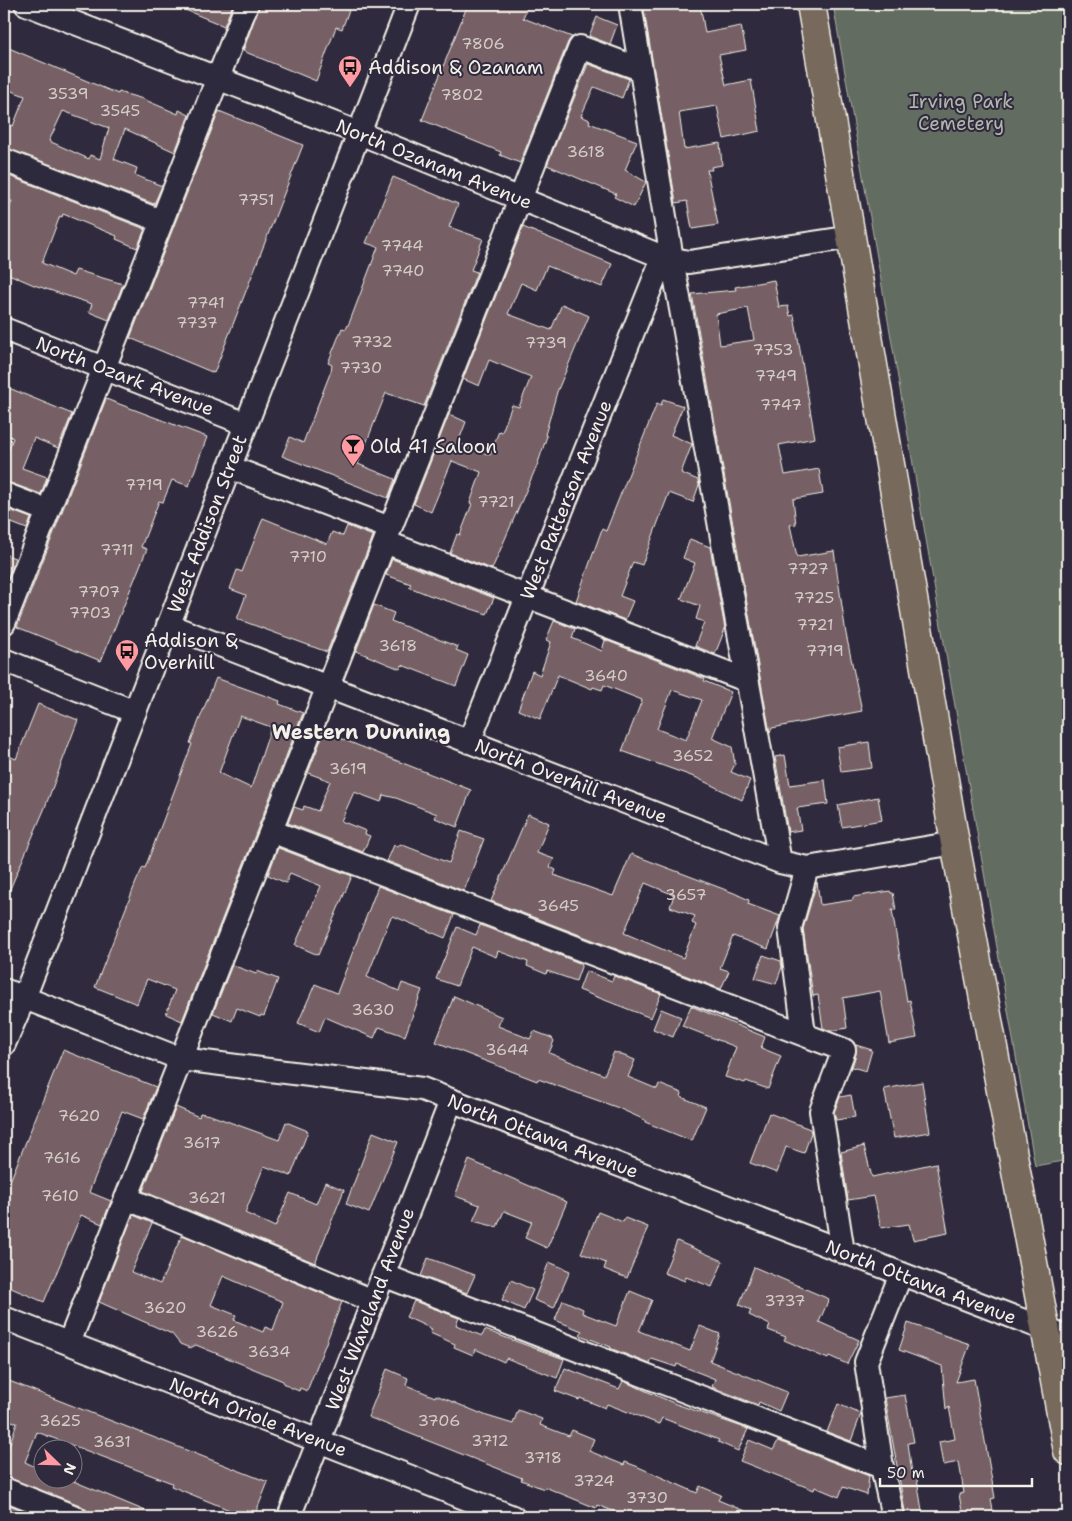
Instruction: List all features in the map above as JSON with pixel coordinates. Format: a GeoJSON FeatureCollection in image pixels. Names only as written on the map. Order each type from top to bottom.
{"type":"FeatureCollection","features":[{"type":"Feature","properties":{"kind":"main road"},"geometry":{"type":"LineString","coordinates":[[811,4],[955,843],[1056,1333],[1068,1451]]}},
{"type":"Feature","properties":{"kind":"street","name":"North Ozanam Avenue"},"geometry":{"type":"LineString","coordinates":[[26,4],[359,133],[667,258],[689,262],[852,237]]}},
{"type":"Feature","properties":{"kind":"street"},"geometry":{"type":"LineString","coordinates":[[4,623],[247,4]]}},
{"type":"Feature","properties":{"kind":"street","name":"West Addison Street"},"geometry":{"type":"LineString","coordinates":[[4,1044],[14,994],[134,712],[409,4]]}},
{"type":"Feature","properties":{"kind":"street"},"geometry":{"type":"LineString","coordinates":[[630,4],[667,258],[780,862]]}},
{"type":"Feature","properties":{"kind":"street"},"geometry":{"type":"LineString","coordinates":[[69,1343],[580,47],[640,69]]}},
{"type":"Feature","properties":{"kind":"street"},"geometry":{"type":"LineString","coordinates":[[4,160],[161,221]]}},
{"type":"Feature","properties":{"kind":"street","name":"West Patterson Avenue"},"geometry":{"type":"LineString","coordinates":[[469,742],[667,258]]}},
{"type":"Feature","properties":{"kind":"street","name":"North Ozark Avenue"},"geometry":{"type":"LineString","coordinates":[[4,328],[246,424]]}},
{"type":"Feature","properties":{"kind":"street"},"geometry":{"type":"LineString","coordinates":[[229,467],[528,596],[746,680]]}},
{"type":"Feature","properties":{"kind":"street"},"geometry":{"type":"LineString","coordinates":[[4,494],[48,511]]}},
{"type":"Feature","properties":{"kind":"street","name":"North Overhill Avenue"},"geometry":{"type":"LineString","coordinates":[[168,625],[780,862],[808,868],[955,843]]}},
{"type":"Feature","properties":{"kind":"street"},"geometry":{"type":"LineString","coordinates":[[4,660],[134,712]]}},
{"type":"Feature","properties":{"kind":"street"},"geometry":{"type":"LineString","coordinates":[[271,831],[844,1050],[821,1110],[843,1252]]}},
{"type":"Feature","properties":{"kind":"street"},"geometry":{"type":"LineString","coordinates":[[804,1034],[790,928],[808,868]]}},
{"type":"Feature","properties":{"kind":"street","name":"North Ottawa Avenue"},"geometry":{"type":"LineString","coordinates":[[14,994],[181,1059],[422,1089],[1056,1333]]}},
{"type":"Feature","properties":{"kind":"street","name":"West Waveland Avenue"},"geometry":{"type":"LineString","coordinates":[[289,1517],[451,1101]]}},
{"type":"Feature","properties":{"kind":"street"},"geometry":{"type":"LineString","coordinates":[[126,1198],[373,1301]]}},
{"type":"Feature","properties":{"kind":"street"},"geometry":{"type":"LineString","coordinates":[[892,1517],[882,1467],[866,1362],[901,1274]]}},
{"type":"Feature","properties":{"kind":"street"},"geometry":{"type":"LineString","coordinates":[[383,1275],[882,1467]]}},
{"type":"Feature","properties":{"kind":"street","name":"North Oriole Avenue"},"geometry":{"type":"LineString","coordinates":[[4,1318],[513,1517]]}},
{"type":"Feature","properties":{"kind":"street"},"geometry":{"type":"LineString","coordinates":[[4,1489],[75,1517]]}},
{"type":"Feature","properties":{"kind":"green space","name":"Irving Park Cemetery"},"geometry":{"type":"Polygon","coordinates":[[[833,4],[1068,4],[1068,1160],[1035,1166],[833,4]]]}},
{"type":"Feature","properties":{"kind":"building"},"geometry":{"type":"Polygon","coordinates":[[[171,4],[233,4],[224,26],[171,4]]]}},
{"type":"Feature","properties":{"kind":"building"},"geometry":{"type":"Polygon","coordinates":[[[260,4],[343,4],[341,8],[349,10],[342,29],[336,27],[316,81],[243,51],[260,4]]]}},
{"type":"Feature","properties":{"kind":"building"},"geometry":{"type":"Polygon","coordinates":[[[468,4],[528,4],[523,18],[572,37],[568,42],[520,163],[500,155],[501,152],[422,120],[468,4]]]}},
{"type":"Feature","properties":{"kind":"building"},"geometry":{"type":"Polygon","coordinates":[[[643,4],[700,4],[705,33],[741,26],[746,50],[719,55],[726,85],[751,80],[760,131],[724,139],[717,106],[679,112],[684,149],[720,143],[722,165],[711,167],[712,170],[707,170],[718,225],[692,229],[687,201],[676,203],[643,4]]]}},
{"type":"Feature","properties":{"kind":"building"},"geometry":{"type":"Polygon","coordinates":[[[597,17],[617,25],[610,44],[589,36],[597,17]]]}},
{"type":"Feature","properties":{"kind":"building"},"geometry":{"type":"Polygon","coordinates":[[[4,46],[118,94],[119,92],[143,99],[178,114],[179,110],[189,115],[175,152],[125,129],[114,159],[137,168],[135,175],[162,186],[154,204],[4,147],[4,123],[13,126],[25,96],[4,88],[4,46]],[[63,111],[49,141],[89,159],[90,155],[100,159],[109,128],[63,111]]]}},
{"type":"Feature","properties":{"kind":"building"},"geometry":{"type":"Polygon","coordinates":[[[588,64],[629,79],[622,98],[594,87],[581,116],[590,120],[589,123],[637,141],[625,170],[646,182],[634,207],[614,197],[616,194],[547,165],[588,64]]]}},
{"type":"Feature","properties":{"kind":"building"},"geometry":{"type":"Polygon","coordinates":[[[219,111],[303,145],[214,373],[130,338],[219,111]]]}},
{"type":"Feature","properties":{"kind":"building"},"geometry":{"type":"Polygon","coordinates":[[[4,174],[145,229],[137,248],[116,239],[117,236],[63,214],[62,217],[60,216],[42,263],[73,276],[76,270],[123,284],[109,320],[89,312],[92,304],[34,285],[4,272],[4,223],[12,201],[4,200],[4,174]]]}},
{"type":"Feature","properties":{"kind":"building"},"geometry":{"type":"Polygon","coordinates":[[[393,177],[458,204],[449,227],[483,239],[471,270],[477,272],[424,406],[386,393],[358,464],[395,479],[388,498],[282,456],[290,437],[303,443],[331,371],[332,365],[328,363],[342,328],[346,329],[350,321],[378,247],[366,243],[393,177]]]}},
{"type":"Feature","properties":{"kind":"building"},"geometry":{"type":"Polygon","coordinates":[[[523,227],[612,264],[602,287],[547,266],[537,290],[521,283],[508,314],[551,330],[562,304],[589,316],[557,392],[545,435],[547,436],[538,463],[492,569],[450,553],[457,534],[460,535],[472,504],[470,503],[481,472],[452,461],[431,512],[414,504],[449,414],[466,422],[458,443],[490,455],[499,431],[502,432],[512,405],[519,407],[531,377],[489,360],[479,386],[463,379],[523,227]]]}},
{"type":"Feature","properties":{"kind":"building"},"geometry":{"type":"Polygon","coordinates":[[[774,280],[779,307],[788,306],[790,316],[794,315],[815,438],[779,445],[785,475],[819,469],[823,494],[793,499],[796,524],[790,525],[797,557],[834,551],[846,634],[862,711],[772,728],[770,733],[692,294],[736,290],[735,287],[774,280]],[[748,308],[716,314],[720,345],[754,340],[748,308]]]}},
{"type":"Feature","properties":{"kind":"building"},"geometry":{"type":"Polygon","coordinates":[[[4,386],[72,414],[58,448],[34,438],[22,468],[47,477],[41,494],[4,481],[4,461],[13,438],[4,433],[4,386]]]}},
{"type":"Feature","properties":{"kind":"building"},"geometry":{"type":"Polygon","coordinates":[[[106,399],[207,437],[189,486],[172,480],[163,502],[159,501],[141,547],[147,549],[101,661],[17,627],[106,399]]]}},
{"type":"Feature","properties":{"kind":"building"},"geometry":{"type":"Polygon","coordinates":[[[663,399],[683,406],[671,435],[692,444],[681,473],[698,480],[699,485],[693,502],[669,493],[642,565],[633,562],[620,596],[633,601],[625,620],[576,601],[602,529],[606,531],[657,403],[661,405],[663,399]]]}},
{"type":"Feature","properties":{"kind":"building"},"geometry":{"type":"Polygon","coordinates":[[[4,508],[31,518],[27,529],[4,520],[4,508]]]}},
{"type":"Feature","properties":{"kind":"building"},"geometry":{"type":"Polygon","coordinates":[[[263,518],[327,544],[332,532],[343,536],[347,526],[373,536],[327,652],[237,619],[246,595],[230,589],[237,570],[242,572],[263,518]]]}},
{"type":"Feature","properties":{"kind":"building"},"geometry":{"type":"Polygon","coordinates":[[[690,539],[710,547],[725,629],[715,654],[695,646],[704,622],[696,619],[700,606],[681,599],[695,563],[683,558],[690,539]]]}},
{"type":"Feature","properties":{"kind":"building"},"geometry":{"type":"Polygon","coordinates":[[[4,554],[15,558],[4,588],[4,554]]]}},
{"type":"Feature","properties":{"kind":"building"},"geometry":{"type":"Polygon","coordinates":[[[392,559],[494,598],[487,614],[429,595],[409,587],[411,584],[386,575],[392,559]]]}},
{"type":"Feature","properties":{"kind":"building"},"geometry":{"type":"Polygon","coordinates":[[[374,605],[394,613],[391,621],[458,647],[456,650],[468,655],[456,686],[402,665],[400,669],[356,651],[374,605]]]}},
{"type":"Feature","properties":{"kind":"building"},"geometry":{"type":"Polygon","coordinates":[[[554,621],[575,629],[572,638],[602,651],[605,640],[705,679],[704,681],[731,692],[712,738],[732,747],[735,764],[731,772],[750,780],[742,800],[697,778],[622,751],[642,700],[604,685],[602,690],[593,687],[592,689],[558,675],[540,719],[518,710],[532,671],[540,675],[551,642],[546,640],[554,621]],[[672,690],[657,729],[686,740],[702,700],[672,690]]]}},
{"type":"Feature","properties":{"kind":"building"},"geometry":{"type":"Polygon","coordinates":[[[216,678],[280,701],[279,704],[303,713],[182,1021],[166,1014],[175,990],[147,979],[137,1004],[95,987],[136,882],[143,867],[145,868],[192,744],[190,743],[216,678]],[[240,716],[219,773],[251,788],[271,727],[240,716]]]}},
{"type":"Feature","properties":{"kind":"building"},"geometry":{"type":"Polygon","coordinates":[[[38,704],[78,720],[44,810],[4,903],[4,754],[16,759],[38,704]]]}},
{"type":"Feature","properties":{"kind":"building"},"geometry":{"type":"Polygon","coordinates":[[[324,732],[471,790],[457,827],[435,818],[437,814],[396,798],[383,795],[381,802],[354,792],[341,821],[366,831],[365,834],[370,836],[363,852],[288,823],[294,807],[303,810],[304,806],[318,811],[330,781],[308,773],[324,732]]]}},
{"type":"Feature","properties":{"kind":"building"},"geometry":{"type":"Polygon","coordinates":[[[869,742],[872,768],[841,772],[837,747],[869,742]]]}},
{"type":"Feature","properties":{"kind":"building"},"geometry":{"type":"Polygon","coordinates":[[[785,755],[790,785],[825,780],[828,804],[797,808],[801,830],[788,832],[775,757],[785,755]]]}},
{"type":"Feature","properties":{"kind":"building"},"geometry":{"type":"Polygon","coordinates":[[[878,797],[882,820],[842,827],[838,805],[878,797]]]}},
{"type":"Feature","properties":{"kind":"building"},"geometry":{"type":"Polygon","coordinates":[[[528,814],[549,823],[537,853],[554,859],[550,867],[556,870],[554,875],[613,896],[631,854],[734,893],[749,900],[748,904],[780,916],[768,949],[733,936],[720,968],[729,971],[721,989],[491,901],[528,814]],[[645,883],[624,933],[683,958],[696,925],[692,923],[695,916],[670,907],[674,895],[645,883]]]}},
{"type":"Feature","properties":{"kind":"building"},"geometry":{"type":"Polygon","coordinates":[[[461,831],[484,839],[464,891],[387,861],[394,845],[398,847],[400,844],[449,863],[461,831]]]}},
{"type":"Feature","properties":{"kind":"building"},"geometry":{"type":"Polygon","coordinates":[[[278,848],[352,876],[318,955],[295,945],[321,886],[290,873],[286,883],[268,875],[278,848]]]}},
{"type":"Feature","properties":{"kind":"building"},"geometry":{"type":"Polygon","coordinates":[[[817,882],[820,905],[853,900],[853,897],[890,891],[893,893],[896,910],[892,910],[907,1001],[910,1000],[917,1038],[889,1043],[880,991],[843,998],[847,1028],[831,1031],[823,1028],[818,995],[813,996],[803,929],[817,882]]]}},
{"type":"Feature","properties":{"kind":"building"},"geometry":{"type":"Polygon","coordinates":[[[378,886],[454,915],[445,938],[393,916],[390,919],[367,977],[399,991],[402,983],[422,990],[405,1036],[379,1027],[374,1038],[325,1017],[319,1032],[298,1023],[315,984],[337,993],[378,886]]]}},
{"type":"Feature","properties":{"kind":"building"},"geometry":{"type":"Polygon","coordinates":[[[480,925],[582,964],[576,981],[547,971],[546,974],[527,966],[528,962],[498,951],[496,957],[472,947],[457,986],[436,979],[457,927],[476,935],[480,925]]]}},
{"type":"Feature","properties":{"kind":"building"},"geometry":{"type":"Polygon","coordinates":[[[763,955],[781,961],[782,967],[776,984],[755,978],[763,955]]]}},
{"type":"Feature","properties":{"kind":"building"},"geometry":{"type":"Polygon","coordinates":[[[232,965],[256,974],[257,971],[278,979],[264,1016],[261,1015],[260,1017],[237,1008],[232,1021],[213,1013],[232,965]]]}},
{"type":"Feature","properties":{"kind":"building"},"geometry":{"type":"Polygon","coordinates":[[[586,971],[612,981],[614,976],[661,994],[651,1018],[579,990],[586,971]]]}},
{"type":"Feature","properties":{"kind":"building"},"geometry":{"type":"Polygon","coordinates":[[[454,996],[502,1017],[498,1026],[530,1039],[534,1031],[552,1038],[554,1041],[549,1053],[604,1075],[614,1052],[635,1060],[628,1077],[657,1089],[659,1084],[682,1093],[681,1097],[706,1107],[692,1141],[645,1122],[645,1120],[616,1107],[538,1079],[537,1081],[436,1042],[454,996]]]}},
{"type":"Feature","properties":{"kind":"building"},"geometry":{"type":"Polygon","coordinates":[[[691,1006],[765,1037],[761,1048],[781,1056],[768,1089],[746,1081],[745,1083],[725,1077],[736,1047],[682,1026],[691,1006]]]}},
{"type":"Feature","properties":{"kind":"building"},"geometry":{"type":"Polygon","coordinates":[[[661,1009],[681,1017],[673,1037],[653,1029],[661,1009]]]}},
{"type":"Feature","properties":{"kind":"building"},"geometry":{"type":"Polygon","coordinates":[[[856,1045],[872,1050],[866,1071],[852,1067],[856,1054],[856,1045]]]}},
{"type":"Feature","properties":{"kind":"building"},"geometry":{"type":"Polygon","coordinates":[[[63,1050],[156,1087],[143,1119],[122,1111],[89,1192],[111,1201],[102,1224],[81,1215],[44,1302],[4,1285],[4,1196],[63,1050]]]}},
{"type":"Feature","properties":{"kind":"building"},"geometry":{"type":"Polygon","coordinates":[[[922,1082],[930,1132],[894,1138],[884,1089],[922,1082]]]}},
{"type":"Feature","properties":{"kind":"building"},"geometry":{"type":"Polygon","coordinates":[[[851,1095],[855,1117],[836,1120],[834,1112],[840,1097],[851,1095]]]}},
{"type":"Feature","properties":{"kind":"building"},"geometry":{"type":"Polygon","coordinates":[[[176,1107],[199,1117],[200,1113],[210,1115],[279,1140],[286,1122],[308,1131],[291,1176],[264,1166],[245,1213],[275,1227],[290,1193],[316,1204],[325,1182],[344,1190],[315,1263],[143,1191],[176,1107]]]}},
{"type":"Feature","properties":{"kind":"building"},"geometry":{"type":"Polygon","coordinates":[[[769,1113],[810,1129],[811,1133],[804,1153],[786,1147],[777,1173],[750,1163],[769,1113]]]}},
{"type":"Feature","properties":{"kind":"building"},"geometry":{"type":"Polygon","coordinates":[[[373,1132],[398,1142],[369,1213],[346,1204],[373,1132]]]}},
{"type":"Feature","properties":{"kind":"building"},"geometry":{"type":"Polygon","coordinates":[[[864,1146],[872,1177],[936,1163],[948,1233],[913,1240],[909,1224],[881,1228],[874,1196],[848,1200],[841,1152],[864,1146]]]}},
{"type":"Feature","properties":{"kind":"building"},"geometry":{"type":"Polygon","coordinates":[[[469,1160],[567,1202],[547,1248],[525,1238],[532,1222],[504,1211],[497,1227],[473,1221],[480,1205],[455,1196],[469,1160]]]}},
{"type":"Feature","properties":{"kind":"building"},"geometry":{"type":"Polygon","coordinates":[[[598,1212],[623,1222],[625,1218],[648,1227],[627,1278],[604,1269],[606,1263],[581,1253],[598,1212]]]}},
{"type":"Feature","properties":{"kind":"building"},"geometry":{"type":"Polygon","coordinates":[[[133,1215],[152,1223],[131,1272],[160,1284],[182,1235],[342,1302],[307,1391],[300,1388],[299,1391],[285,1385],[283,1381],[196,1345],[190,1348],[180,1344],[172,1334],[99,1302],[133,1215]],[[223,1276],[211,1305],[236,1315],[234,1320],[263,1332],[265,1327],[273,1330],[283,1302],[223,1276]]]}},
{"type":"Feature","properties":{"kind":"building"},"geometry":{"type":"Polygon","coordinates":[[[677,1241],[723,1261],[712,1287],[686,1277],[685,1281],[664,1273],[677,1241]]]}},
{"type":"Feature","properties":{"kind":"building"},"geometry":{"type":"Polygon","coordinates":[[[428,1258],[475,1275],[467,1293],[421,1276],[428,1258]]]}},
{"type":"Feature","properties":{"kind":"building"},"geometry":{"type":"Polygon","coordinates":[[[549,1262],[570,1271],[554,1308],[534,1300],[549,1262]]]}},
{"type":"Feature","properties":{"kind":"building"},"geometry":{"type":"Polygon","coordinates":[[[754,1267],[829,1299],[819,1322],[859,1340],[847,1364],[829,1356],[828,1359],[784,1340],[786,1337],[768,1330],[770,1325],[749,1315],[751,1310],[739,1305],[754,1267]]]}},
{"type":"Feature","properties":{"kind":"building"},"geometry":{"type":"Polygon","coordinates":[[[511,1280],[533,1290],[524,1310],[502,1300],[511,1280]]]}},
{"type":"Feature","properties":{"kind":"building"},"geometry":{"type":"Polygon","coordinates":[[[630,1291],[652,1300],[639,1331],[690,1351],[700,1326],[720,1334],[710,1361],[787,1392],[779,1411],[759,1402],[758,1405],[712,1387],[715,1379],[677,1364],[676,1367],[652,1359],[650,1364],[580,1335],[582,1331],[555,1320],[563,1300],[583,1309],[582,1313],[616,1326],[630,1291]]]}},
{"type":"Feature","properties":{"kind":"building"},"geometry":{"type":"Polygon","coordinates":[[[414,1301],[459,1318],[456,1325],[482,1336],[485,1330],[564,1359],[557,1378],[506,1358],[504,1362],[475,1349],[473,1355],[454,1347],[455,1344],[430,1333],[432,1329],[406,1317],[414,1301]]]}},
{"type":"Feature","properties":{"kind":"building"},"geometry":{"type":"Polygon","coordinates":[[[908,1323],[970,1344],[956,1382],[974,1379],[995,1498],[991,1499],[994,1517],[963,1517],[959,1494],[964,1493],[959,1462],[943,1465],[939,1442],[955,1439],[949,1407],[946,1410],[942,1366],[899,1350],[908,1323]]]}},
{"type":"Feature","properties":{"kind":"building"},"geometry":{"type":"Polygon","coordinates":[[[565,1368],[619,1389],[623,1381],[676,1404],[748,1429],[738,1451],[718,1442],[719,1440],[662,1418],[659,1424],[607,1404],[605,1408],[580,1398],[579,1400],[555,1391],[565,1368]]]}},
{"type":"Feature","properties":{"kind":"building"},"geometry":{"type":"Polygon","coordinates":[[[387,1369],[408,1378],[406,1385],[487,1416],[513,1424],[518,1410],[542,1419],[540,1425],[569,1436],[572,1430],[594,1439],[589,1451],[624,1465],[625,1462],[636,1466],[697,1493],[700,1486],[721,1495],[718,1500],[759,1517],[628,1517],[597,1505],[596,1508],[545,1487],[544,1489],[521,1480],[522,1478],[368,1417],[387,1369]]]}},
{"type":"Feature","properties":{"kind":"building"},"geometry":{"type":"Polygon","coordinates":[[[4,1379],[268,1482],[254,1517],[229,1517],[232,1511],[171,1486],[172,1483],[82,1449],[82,1438],[53,1438],[37,1432],[35,1438],[32,1438],[32,1444],[25,1462],[32,1465],[32,1487],[4,1476],[4,1460],[17,1423],[4,1418],[4,1379]]]}},
{"type":"Feature","properties":{"kind":"building"},"geometry":{"type":"Polygon","coordinates":[[[905,1395],[914,1442],[908,1443],[912,1474],[916,1473],[923,1517],[906,1517],[885,1398],[905,1395]]]}},
{"type":"Feature","properties":{"kind":"building"},"geometry":{"type":"Polygon","coordinates":[[[838,1404],[861,1414],[851,1441],[827,1432],[838,1404]]]}},
{"type":"Feature","properties":{"kind":"building"},"geometry":{"type":"Polygon","coordinates":[[[749,1440],[773,1450],[778,1441],[869,1476],[867,1495],[843,1487],[839,1497],[815,1487],[814,1490],[740,1461],[749,1440]]]}},
{"type":"Feature","properties":{"kind":"building"},"geometry":{"type":"Polygon","coordinates":[[[82,1485],[160,1517],[88,1517],[86,1509],[35,1488],[82,1488],[82,1485]]]}},
{"type":"Feature","properties":{"kind":"building"},"geometry":{"type":"Polygon","coordinates":[[[4,1503],[40,1517],[4,1517],[4,1503]]]}},
{"type":"Feature","properties":{"kind":"place","name":"Addison & Ozanam"},"geometry":{"type":"Point","coordinates":[350,88]}},
{"type":"Feature","properties":{"kind":"place","name":"Old 41 Saloon"},"geometry":{"type":"Point","coordinates":[353,467]}},
{"type":"Feature","properties":{"kind":"place","name":"Addison & Overhill"},"geometry":{"type":"Point","coordinates":[127,672]}},
{"type":"Feature","properties":{"kind":"district","name":"Western Dunning"},"geometry":{"type":"Point","coordinates":[361,732]}}]}
